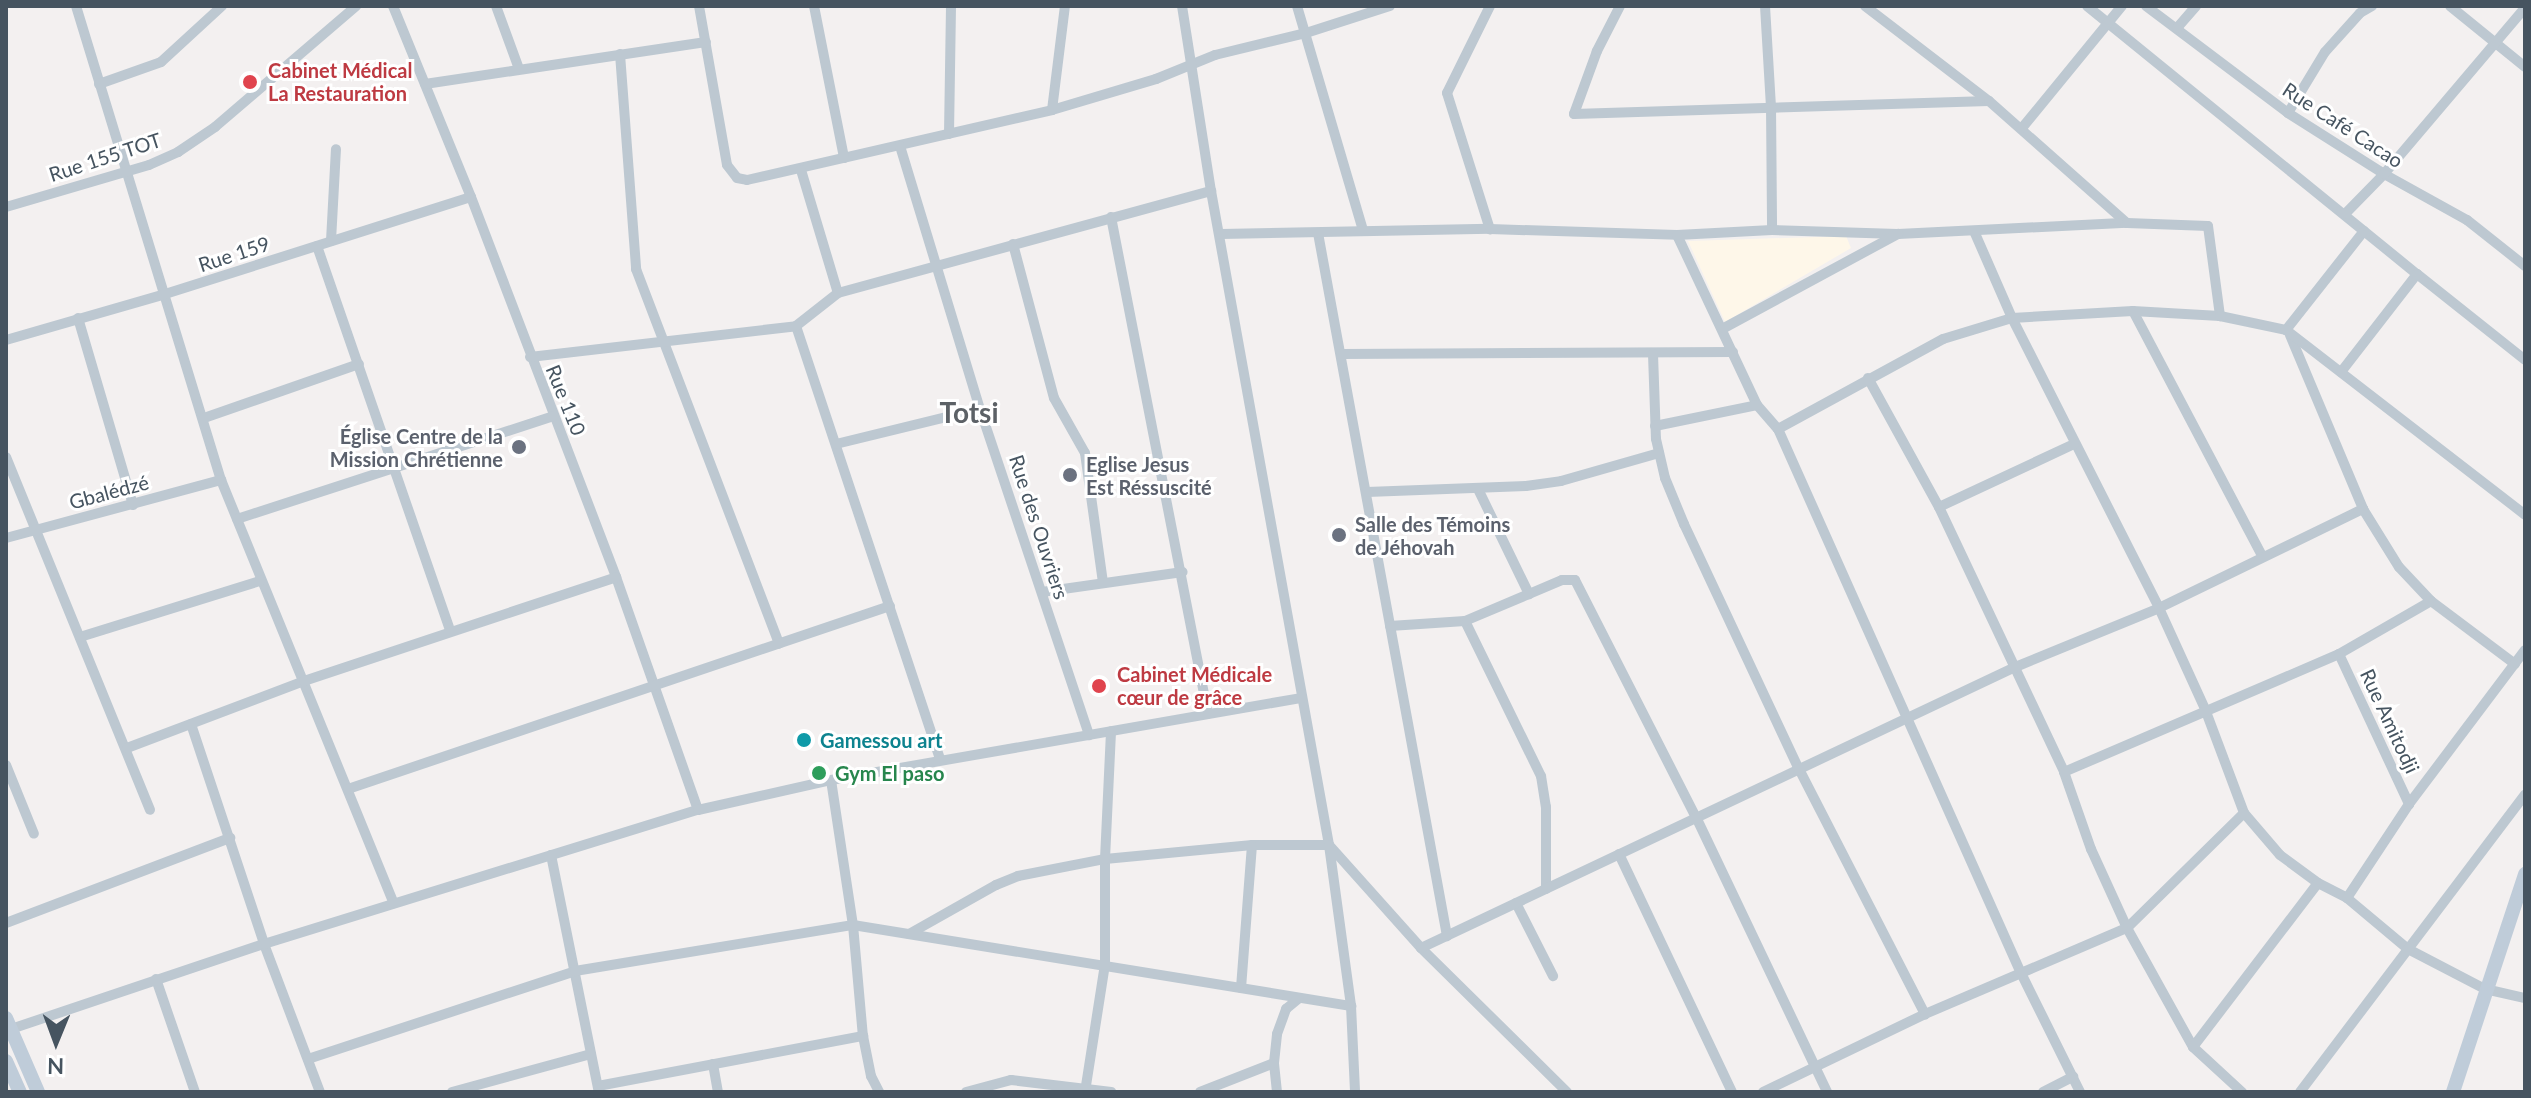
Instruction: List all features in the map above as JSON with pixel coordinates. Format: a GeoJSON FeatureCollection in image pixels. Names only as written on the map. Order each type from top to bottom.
{"type":"FeatureCollection","features":[{"type":"Feature","properties":{"kind":"street"},"geometry":{"type":"LineString","coordinates":[[76,6],[221,480],[394,903]]}},
{"type":"Feature","properties":{"kind":"street"},"geometry":{"type":"LineString","coordinates":[[99,84],[170,56],[222,6]]}},
{"type":"Feature","properties":{"kind":"street","name":"Rue 155 TOT"},"geometry":{"type":"LineString","coordinates":[[6,207],[125,173],[178,152],[215,127],[356,6]]}},
{"type":"Feature","properties":{"kind":"street","name":"Rue 110"},"geometry":{"type":"LineString","coordinates":[[393,6],[471,197],[616,577],[698,810]]}},
{"type":"Feature","properties":{"kind":"street"},"geometry":{"type":"LineString","coordinates":[[496,6],[519,69]]}},
{"type":"Feature","properties":{"kind":"street"},"geometry":{"type":"LineString","coordinates":[[699,6],[731,173],[747,180],[1052,110],[1156,79],[1192,64],[1390,6]]}},
{"type":"Feature","properties":{"kind":"street"},"geometry":{"type":"LineString","coordinates":[[814,6],[844,158]]}},
{"type":"Feature","properties":{"kind":"street"},"geometry":{"type":"LineString","coordinates":[[949,134],[951,6]]}},
{"type":"Feature","properties":{"kind":"street"},"geometry":{"type":"LineString","coordinates":[[1052,110],[1065,6]]}},
{"type":"Feature","properties":{"kind":"street"},"geometry":{"type":"LineString","coordinates":[[1182,6],[1211,191],[1329,845],[1351,1006],[1355,1092]]}},
{"type":"Feature","properties":{"kind":"street"},"geometry":{"type":"LineString","coordinates":[[1297,6],[1363,230]]}},
{"type":"Feature","properties":{"kind":"street"},"geometry":{"type":"LineString","coordinates":[[1490,6],[1447,93],[1490,229]]}},
{"type":"Feature","properties":{"kind":"street"},"geometry":{"type":"LineString","coordinates":[[1620,6],[1597,51],[1574,114],[1989,101]]}},
{"type":"Feature","properties":{"kind":"street"},"geometry":{"type":"LineString","coordinates":[[1765,6],[1771,106],[1772,230]]}},
{"type":"Feature","properties":{"kind":"street"},"geometry":{"type":"LineString","coordinates":[[1865,6],[2022,128],[2127,223]]}},
{"type":"Feature","properties":{"kind":"street"},"geometry":{"type":"LineString","coordinates":[[2087,6],[2525,360]]}},
{"type":"Feature","properties":{"kind":"street"},"geometry":{"type":"LineString","coordinates":[[2022,128],[2122,6]]}},
{"type":"Feature","properties":{"kind":"street","name":"Rue Café Cacao"},"geometry":{"type":"LineString","coordinates":[[2146,6],[2288,113],[2384,174],[2467,220],[2525,266]]}},
{"type":"Feature","properties":{"kind":"street"},"geometry":{"type":"LineString","coordinates":[[2177,28],[2196,6]]}},
{"type":"Feature","properties":{"kind":"street"},"geometry":{"type":"LineString","coordinates":[[2288,113],[2325,52],[2360,13],[2372,6]]}},
{"type":"Feature","properties":{"kind":"street"},"geometry":{"type":"LineString","coordinates":[[2450,6],[2499,42],[2525,67]]}},
{"type":"Feature","properties":{"kind":"street"},"geometry":{"type":"LineString","coordinates":[[2345,214],[2384,174],[2525,8]]}},
{"type":"Feature","properties":{"kind":"street"},"geometry":{"type":"LineString","coordinates":[[425,84],[706,42]]}},
{"type":"Feature","properties":{"kind":"street"},"geometry":{"type":"LineString","coordinates":[[620,54],[634,260],[779,644]]}},
{"type":"Feature","properties":{"kind":"street","name":"Rue des Ouvriers"},"geometry":{"type":"LineString","coordinates":[[900,146],[980,409],[1089,735]]}},
{"type":"Feature","properties":{"kind":"street"},"geometry":{"type":"LineString","coordinates":[[331,241],[336,149]]}},
{"type":"Feature","properties":{"kind":"street"},"geometry":{"type":"LineString","coordinates":[[801,170],[838,293]]}},
{"type":"Feature","properties":{"kind":"street"},"geometry":{"type":"LineString","coordinates":[[530,357],[796,326],[838,293],[1211,191]]}},
{"type":"Feature","properties":{"kind":"street","name":"Rue 159"},"geometry":{"type":"LineString","coordinates":[[6,340],[162,295],[471,197]]}},
{"type":"Feature","properties":{"kind":"street"},"geometry":{"type":"LineString","coordinates":[[1111,217],[1183,572],[1208,714]]}},
{"type":"Feature","properties":{"kind":"street"},"geometry":{"type":"LineString","coordinates":[[1221,234],[1490,229],[1677,235],[1772,230],[1898,234],[2127,223],[2208,226],[2220,316]]}},
{"type":"Feature","properties":{"kind":"street"},"geometry":{"type":"LineString","coordinates":[[1974,231],[2012,318],[2159,608],[2205,709],[2244,813],[2280,855],[2318,883],[2347,898],[2408,949],[2485,989],[2525,998]]}},
{"type":"Feature","properties":{"kind":"street"},"geometry":{"type":"LineString","coordinates":[[2288,332],[2364,231]]}},
{"type":"Feature","properties":{"kind":"street"},"geometry":{"type":"LineString","coordinates":[[1318,233],[1447,936]]}},
{"type":"Feature","properties":{"kind":"street"},"geometry":{"type":"LineString","coordinates":[[1724,328],[1898,234]]}},
{"type":"Feature","properties":{"kind":"street"},"geometry":{"type":"LineString","coordinates":[[1677,235],[1724,328],[1757,405],[1778,429],[2020,971],[2080,1092]]}},
{"type":"Feature","properties":{"kind":"street"},"geometry":{"type":"LineString","coordinates":[[1013,244],[1054,398],[1085,453],[1103,583]]}},
{"type":"Feature","properties":{"kind":"street"},"geometry":{"type":"LineString","coordinates":[[317,246],[450,630]]}},
{"type":"Feature","properties":{"kind":"street"},"geometry":{"type":"LineString","coordinates":[[2341,372],[2417,274]]}},
{"type":"Feature","properties":{"kind":"street"},"geometry":{"type":"LineString","coordinates":[[2133,311],[2262,556]]}},
{"type":"Feature","properties":{"kind":"street"},"geometry":{"type":"LineString","coordinates":[[1778,429],[1943,339],[2012,318],[2133,311],[2220,316],[2288,332],[2525,515]]}},
{"type":"Feature","properties":{"kind":"street"},"geometry":{"type":"LineString","coordinates":[[78,318],[133,505]]}},
{"type":"Feature","properties":{"kind":"street"},"geometry":{"type":"LineString","coordinates":[[796,326],[940,760]]}},
{"type":"Feature","properties":{"kind":"street"},"geometry":{"type":"LineString","coordinates":[[2288,332],[2363,509],[2399,567],[2431,601],[2515,664]]}},
{"type":"Feature","properties":{"kind":"street"},"geometry":{"type":"LineString","coordinates":[[1341,354],[1733,352]]}},
{"type":"Feature","properties":{"kind":"street"},"geometry":{"type":"LineString","coordinates":[[1653,354],[1659,453],[1684,524],[1799,769],[1925,1014]]}},
{"type":"Feature","properties":{"kind":"street"},"geometry":{"type":"LineString","coordinates":[[204,418],[359,364]]}},
{"type":"Feature","properties":{"kind":"street"},"geometry":{"type":"LineString","coordinates":[[1868,378],[1939,507],[2064,772],[2091,849],[2127,928],[2193,1047],[2242,1092]]}},
{"type":"Feature","properties":{"kind":"street"},"geometry":{"type":"LineString","coordinates":[[1655,426],[1757,405]]}},
{"type":"Feature","properties":{"kind":"street"},"geometry":{"type":"LineString","coordinates":[[836,444],[980,409]]}},
{"type":"Feature","properties":{"kind":"street"},"geometry":{"type":"LineString","coordinates":[[237,519],[554,416]]}},
{"type":"Feature","properties":{"kind":"street"},"geometry":{"type":"LineString","coordinates":[[1939,507],[2074,444]]}},
{"type":"Feature","properties":{"kind":"street"},"geometry":{"type":"LineString","coordinates":[[1367,492],[1478,489],[1561,481],[1659,453]]}},
{"type":"Feature","properties":{"kind":"street"},"geometry":{"type":"LineString","coordinates":[[6,457],[150,810]]}},
{"type":"Feature","properties":{"kind":"street","name":"Gbalédzé"},"geometry":{"type":"LineString","coordinates":[[6,538],[221,480]]}},
{"type":"Feature","properties":{"kind":"street"},"geometry":{"type":"LineString","coordinates":[[1478,489],[1529,594]]}},
{"type":"Feature","properties":{"kind":"street"},"geometry":{"type":"LineString","coordinates":[[1421,948],[2013,668],[2159,608],[2363,509]]}},
{"type":"Feature","properties":{"kind":"street"},"geometry":{"type":"LineString","coordinates":[[1042,592],[1183,572]]}},
{"type":"Feature","properties":{"kind":"street"},"geometry":{"type":"LineString","coordinates":[[127,748],[304,681],[616,577]]}},
{"type":"Feature","properties":{"kind":"street"},"geometry":{"type":"LineString","coordinates":[[1390,626],[1465,621],[1562,580],[1575,580],[1696,817],[1827,1092]]}},
{"type":"Feature","properties":{"kind":"street"},"geometry":{"type":"LineString","coordinates":[[80,637],[260,581]]}},
{"type":"Feature","properties":{"kind":"street"},"geometry":{"type":"LineString","coordinates":[[2064,772],[2339,654],[2431,601]]}},
{"type":"Feature","properties":{"kind":"street"},"geometry":{"type":"LineString","coordinates":[[348,789],[655,688],[890,606]]}},
{"type":"Feature","properties":{"kind":"street"},"geometry":{"type":"LineString","coordinates":[[1465,621],[1541,776],[1546,807],[1546,889]]}},
{"type":"Feature","properties":{"kind":"street"},"geometry":{"type":"LineString","coordinates":[[2347,898],[2409,804],[2525,650]]}},
{"type":"Feature","properties":{"kind":"street","name":"Rue Amitodji"},"geometry":{"type":"LineString","coordinates":[[2339,654],[2409,804]]}},
{"type":"Feature","properties":{"kind":"street"},"geometry":{"type":"LineString","coordinates":[[38,1092],[8,1023],[698,810],[831,780],[1302,698]]}},
{"type":"Feature","properties":{"kind":"street"},"geometry":{"type":"LineString","coordinates":[[191,724],[264,944],[320,1092]]}},
{"type":"Feature","properties":{"kind":"street"},"geometry":{"type":"LineString","coordinates":[[1086,1090],[1105,965],[1105,859],[1111,731]]}},
{"type":"Feature","properties":{"kind":"street"},"geometry":{"type":"LineString","coordinates":[[6,765],[34,834]]}},
{"type":"Feature","properties":{"kind":"street"},"geometry":{"type":"LineString","coordinates":[[831,780],[853,925],[863,1036],[871,1076],[879,1092]]}},
{"type":"Feature","properties":{"kind":"street"},"geometry":{"type":"LineString","coordinates":[[2300,1092],[2525,795]]}},
{"type":"Feature","properties":{"kind":"street"},"geometry":{"type":"LineString","coordinates":[[1763,1092],[2020,971],[2127,928],[2244,813]]}},
{"type":"Feature","properties":{"kind":"street"},"geometry":{"type":"LineString","coordinates":[[6,923],[230,838]]}},
{"type":"Feature","properties":{"kind":"street"},"geometry":{"type":"LineString","coordinates":[[1241,988],[1252,845]]}},
{"type":"Feature","properties":{"kind":"street"},"geometry":{"type":"LineString","coordinates":[[909,934],[1006,880],[1105,859],[1252,845],[1329,845],[1421,948],[1567,1092]]}},
{"type":"Feature","properties":{"kind":"street"},"geometry":{"type":"LineString","coordinates":[[1619,854],[1732,1092]]}},
{"type":"Feature","properties":{"kind":"street"},"geometry":{"type":"LineString","coordinates":[[551,855],[598,1089],[863,1036]]}},
{"type":"Feature","properties":{"kind":"street"},"geometry":{"type":"LineString","coordinates":[[2453,1092],[2525,874]]}},
{"type":"Feature","properties":{"kind":"street"},"geometry":{"type":"LineString","coordinates":[[2193,1047],[2318,883]]}},
{"type":"Feature","properties":{"kind":"street"},"geometry":{"type":"LineString","coordinates":[[1516,903],[1553,976]]}},
{"type":"Feature","properties":{"kind":"street"},"geometry":{"type":"LineString","coordinates":[[308,1059],[575,971],[853,925],[1351,1006]]}},
{"type":"Feature","properties":{"kind":"street"},"geometry":{"type":"LineString","coordinates":[[156,979],[195,1092]]}},
{"type":"Feature","properties":{"kind":"street"},"geometry":{"type":"LineString","coordinates":[[1277,1092],[1274,1063],[1282,1017],[1299,998]]}},
{"type":"Feature","properties":{"kind":"street"},"geometry":{"type":"LineString","coordinates":[[452,1092],[591,1054]]}},
{"type":"Feature","properties":{"kind":"street"},"geometry":{"type":"LineString","coordinates":[[6,1061],[20,1092]]}},
{"type":"Feature","properties":{"kind":"street"},"geometry":{"type":"LineString","coordinates":[[1200,1092],[1274,1063]]}},
{"type":"Feature","properties":{"kind":"street"},"geometry":{"type":"LineString","coordinates":[[713,1064],[718,1092]]}},
{"type":"Feature","properties":{"kind":"street"},"geometry":{"type":"LineString","coordinates":[[2043,1092],[2073,1077]]}},
{"type":"Feature","properties":{"kind":"street"},"geometry":{"type":"LineString","coordinates":[[966,1092],[1011,1080],[1111,1092]]}},
{"type":"Feature","properties":{"kind":"shaded area"},"geometry":{"type":"Polygon","coordinates":[[[1846,236],[1851,248],[1725,322],[1688,241],[1846,236]]]}},
{"type":"Feature","properties":{"kind":"place","name":"Cabinet Médical La Restauration"},"geometry":{"type":"Point","coordinates":[250,82]}},
{"type":"Feature","properties":{"kind":"place","name":"Église Centre de la Mission Chrétienne"},"geometry":{"type":"Point","coordinates":[519,447]}},
{"type":"Feature","properties":{"kind":"place","name":"Eglise Jesus Est Réssuscité"},"geometry":{"type":"Point","coordinates":[1070,475]}},
{"type":"Feature","properties":{"kind":"place","name":"Salle des Témoins de Jéhovah"},"geometry":{"type":"Point","coordinates":[1339,535]}},
{"type":"Feature","properties":{"kind":"place","name":"Cabinet Médicale cœur de grâce"},"geometry":{"type":"Point","coordinates":[1099,686]}},
{"type":"Feature","properties":{"kind":"place","name":"Gamessou art"},"geometry":{"type":"Point","coordinates":[804,740]}},
{"type":"Feature","properties":{"kind":"place","name":"Gym El paso"},"geometry":{"type":"Point","coordinates":[819,773]}},
{"type":"Feature","properties":{"kind":"district","name":"Totsi"},"geometry":{"type":"Point","coordinates":[969,412]}}]}
